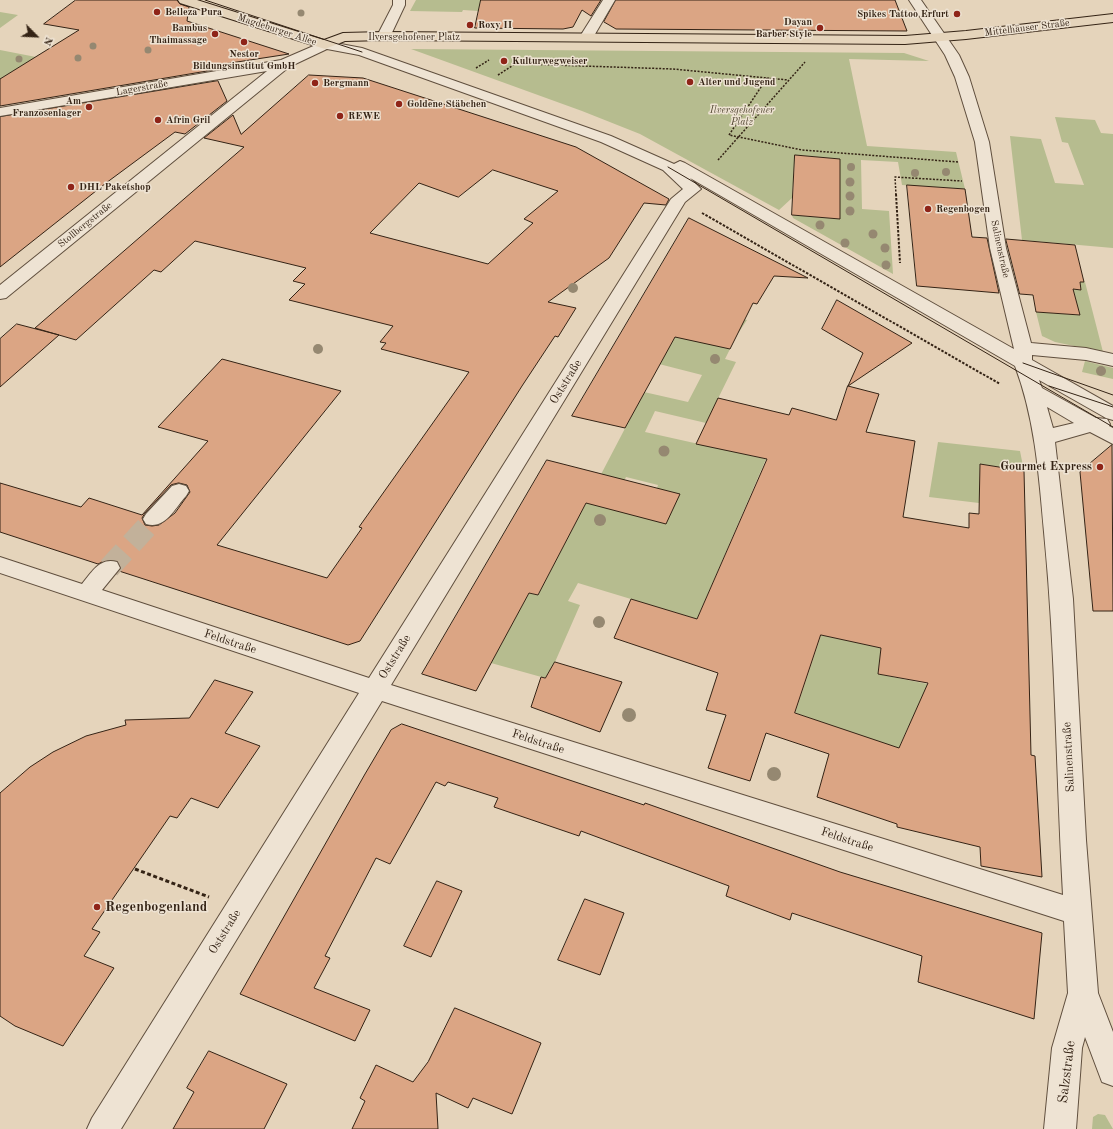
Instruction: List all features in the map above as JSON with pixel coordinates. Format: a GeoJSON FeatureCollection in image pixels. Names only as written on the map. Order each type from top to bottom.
{"type":"FeatureCollection","features":[{"type":"Feature","properties":{"kind":"main road","name":"Magdeburger Allee"},"geometry":{"type":"LineString","coordinates":[[184,0],[320,48],[341,38]]}},
{"type":"Feature","properties":{"kind":"main road","name":"Mittelhäuser Straße"},"geometry":{"type":"LineString","coordinates":[[941,38],[1113,18]]}},
{"type":"Feature","properties":{"kind":"main road","name":"Magdeburger Allee"},"geometry":{"type":"LineString","coordinates":[[323,31],[341,38]]}},
{"type":"Feature","properties":{"kind":"main road","name":"Ilversgehofener Platz"},"geometry":{"type":"LineString","coordinates":[[341,38],[384,36],[818,40],[905,40],[941,38]]}},
{"type":"Feature","properties":{"kind":"street"},"geometry":{"type":"LineString","coordinates":[[384,36],[399,5],[399,0]]}},
{"type":"Feature","properties":{"kind":"street"},"geometry":{"type":"LineString","coordinates":[[586,38],[609,0]]}},
{"type":"Feature","properties":{"kind":"street","name":"Salinenstraße"},"geometry":{"type":"LineString","coordinates":[[916,0],[952,55],[962,77],[982,142],[998,248],[1023,356],[1034,391],[1045,438],[1062,599],[1072,832],[1083,993],[1113,1071]]}},
{"type":"Feature","properties":{"kind":"street"},"geometry":{"type":"LineString","coordinates":[[341,38],[613,134],[675,163],[1023,356],[1113,414]]}},
{"type":"Feature","properties":{"kind":"street","name":"Magdeburger Allee"},"geometry":{"type":"LineString","coordinates":[[320,48],[362,52],[606,139],[668,167],[693,189]]}},
{"type":"Feature","properties":{"kind":"street","name":"Stollbergstraße"},"geometry":{"type":"LineString","coordinates":[[0,294],[284,64],[320,48]]}},
{"type":"Feature","properties":{"kind":"street"},"geometry":{"type":"LineString","coordinates":[[320,48],[364,67],[550,132],[566,124]]}},
{"type":"Feature","properties":{"kind":"street","name":"Lagerstraße"},"geometry":{"type":"LineString","coordinates":[[0,112],[284,64]]}},
{"type":"Feature","properties":{"kind":"street","name":"Oststraße"},"geometry":{"type":"LineString","coordinates":[[103,1129],[679,199],[693,189]]}},
{"type":"Feature","properties":{"kind":"street"},"geometry":{"type":"LineString","coordinates":[[1023,356],[1086,354],[1113,360]]}},
{"type":"Feature","properties":{"kind":"street"},"geometry":{"type":"LineString","coordinates":[[1034,391],[1113,437]]}},
{"type":"Feature","properties":{"kind":"street"},"geometry":{"type":"LineString","coordinates":[[1045,438],[1069,430],[1113,422]]}},
{"type":"Feature","properties":{"kind":"street"},"geometry":{"type":"LineString","coordinates":[[154,519],[179,491]]}},
{"type":"Feature","properties":{"kind":"street","name":"Feldstraße"},"geometry":{"type":"LineString","coordinates":[[0,565],[375,690],[1078,913]]}},
{"type":"Feature","properties":{"kind":"street"},"geometry":{"type":"LineString","coordinates":[[86,594],[109,568]]}},
{"type":"Feature","properties":{"kind":"street","name":"Salzstraße"},"geometry":{"type":"LineString","coordinates":[[1060,1129],[1067,1048],[1083,993]]}},
{"type":"Feature","properties":{"kind":"path"},"geometry":{"type":"LineString","coordinates":[[714,166],[788,80],[815,52],[818,40]]}},
{"type":"Feature","properties":{"kind":"path"},"geometry":{"type":"LineString","coordinates":[[493,79],[515,64],[673,68],[788,80]]}},
{"type":"Feature","properties":{"kind":"path"},"geometry":{"type":"LineString","coordinates":[[767,78],[729,135],[802,150],[985,165]]}},
{"type":"Feature","properties":{"kind":"path"},"geometry":{"type":"LineString","coordinates":[[900,264],[894,177],[969,181]]}},
{"type":"Feature","properties":{"kind":"path"},"geometry":{"type":"LineString","coordinates":[[702,213],[1001,385]]}},
{"type":"Feature","properties":{"kind":"path"},"geometry":{"type":"LineString","coordinates":[[134,869],[240,909]]}},
{"type":"Feature","properties":{"kind":"green space"},"geometry":{"type":"Polygon","coordinates":[[[416,0],[481,0],[479,10],[484,12],[463,10],[462,12],[410,11],[416,0]]]}},
{"type":"Feature","properties":{"kind":"green space"},"geometry":{"type":"Polygon","coordinates":[[[0,12],[18,15],[0,28],[0,12]]]}},
{"type":"Feature","properties":{"kind":"green space","name":"Ilversgehofener Platz"},"geometry":{"type":"Polygon","coordinates":[[[411,49],[904,53],[929,61],[849,59],[867,146],[956,152],[965,189],[902,185],[898,162],[861,160],[862,209],[889,211],[893,274],[793,218],[792,215],[840,219],[840,159],[795,155],[792,198],[779,210],[640,134],[582,111],[411,49]]]}},
{"type":"Feature","properties":{"kind":"green space"},"geometry":{"type":"Polygon","coordinates":[[[0,50],[36,57],[0,87],[0,50]]]}},
{"type":"Feature","properties":{"kind":"green space"},"geometry":{"type":"Polygon","coordinates":[[[1055,117],[1095,120],[1101,133],[1113,134],[1113,248],[1022,240],[1010,136],[1041,139],[1055,183],[1084,185],[1068,143],[1062,142],[1055,117]]]}},
{"type":"Feature","properties":{"kind":"green space"},"geometry":{"type":"Polygon","coordinates":[[[1080,282],[1085,282],[1103,352],[1055,342],[1042,336],[1036,312],[1079,315],[1073,289],[1081,290],[1080,282]]]}},
{"type":"Feature","properties":{"kind":"green space"},"geometry":{"type":"Polygon","coordinates":[[[714,312],[747,320],[739,332],[723,329],[714,345],[730,349],[725,359],[736,362],[706,423],[655,411],[645,432],[766,459],[697,619],[578,583],[568,601],[580,605],[555,662],[545,678],[491,663],[529,593],[538,595],[644,392],[688,402],[702,375],[659,364],[684,320],[714,312]],[[626,477],[618,493],[657,488],[658,485],[626,477]]]}},
{"type":"Feature","properties":{"kind":"green space"},"geometry":{"type":"Polygon","coordinates":[[[1085,361],[1113,368],[1113,379],[1082,372],[1085,361]]]}},
{"type":"Feature","properties":{"kind":"green space"},"geometry":{"type":"Polygon","coordinates":[[[938,442],[1020,451],[1024,471],[980,464],[979,503],[929,497],[938,442]]]}},
{"type":"Feature","properties":{"kind":"green space"},"geometry":{"type":"Polygon","coordinates":[[[821,635],[881,648],[878,674],[982,695],[967,742],[908,727],[900,745],[906,747],[902,778],[863,736],[795,713],[821,635]]]}},
{"type":"Feature","properties":{"kind":"green space"},"geometry":{"type":"Polygon","coordinates":[[[1098,1114],[1105,1115],[1113,1129],[1092,1129],[1093,1117],[1098,1114]]]}},
{"type":"Feature","properties":{"kind":"building"},"geometry":{"type":"Polygon","coordinates":[[[76,0],[177,0],[180,4],[189,7],[187,21],[289,54],[211,66],[213,70],[0,106],[0,79],[79,30],[44,24],[76,0]]]}},
{"type":"Feature","properties":{"kind":"building"},"geometry":{"type":"Polygon","coordinates":[[[481,0],[601,0],[591,16],[582,10],[573,27],[563,29],[475,28],[481,0]]]}},
{"type":"Feature","properties":{"kind":"building"},"geometry":{"type":"Polygon","coordinates":[[[616,0],[895,0],[907,31],[616,29],[604,22],[616,0]]]}},
{"type":"Feature","properties":{"kind":"building"},"geometry":{"type":"Polygon","coordinates":[[[309,75],[363,78],[576,147],[669,199],[666,205],[644,203],[609,258],[548,302],[576,308],[558,337],[555,336],[522,386],[360,641],[348,645],[119,571],[121,567],[117,561],[106,560],[98,564],[0,532],[0,483],[81,507],[89,498],[142,515],[208,441],[158,427],[222,359],[341,391],[217,545],[327,578],[362,528],[359,527],[469,372],[381,349],[386,343],[380,342],[393,326],[289,300],[305,284],[293,281],[306,268],[195,241],[161,272],[154,270],[76,340],[35,328],[244,147],[204,138],[233,115],[241,134],[309,75]],[[493,170],[458,197],[419,183],[370,233],[488,264],[533,223],[524,219],[558,191],[493,170]],[[179,483],[171,485],[145,513],[142,518],[145,525],[159,525],[175,513],[190,492],[187,485],[179,483]]]}},
{"type":"Feature","properties":{"kind":"building"},"geometry":{"type":"Polygon","coordinates":[[[218,81],[227,101],[185,134],[175,132],[106,183],[0,267],[0,117],[218,81]]]}},
{"type":"Feature","properties":{"kind":"building"},"geometry":{"type":"Polygon","coordinates":[[[795,155],[840,159],[840,219],[792,215],[795,155]]]}},
{"type":"Feature","properties":{"kind":"building"},"geometry":{"type":"Polygon","coordinates":[[[907,185],[965,189],[972,237],[987,238],[999,293],[917,286],[907,185]]]}},
{"type":"Feature","properties":{"kind":"building"},"geometry":{"type":"Polygon","coordinates":[[[689,218],[808,278],[774,276],[757,304],[753,303],[730,349],[675,337],[625,428],[572,416],[689,218]]]}},
{"type":"Feature","properties":{"kind":"building"},"geometry":{"type":"Polygon","coordinates":[[[1006,239],[1075,245],[1084,282],[1080,282],[1081,290],[1073,289],[1080,315],[1036,312],[1033,295],[1020,294],[1006,239]]]}},
{"type":"Feature","properties":{"kind":"building"},"geometry":{"type":"Polygon","coordinates":[[[837,300],[912,343],[848,386],[863,353],[822,329],[837,300]]]}},
{"type":"Feature","properties":{"kind":"building"},"geometry":{"type":"Polygon","coordinates":[[[17,324],[59,335],[0,387],[0,339],[17,324]]]}},
{"type":"Feature","properties":{"kind":"building"},"geometry":{"type":"Polygon","coordinates":[[[848,386],[879,394],[866,432],[915,441],[903,517],[969,528],[969,513],[979,514],[980,464],[1024,471],[1031,755],[1035,756],[1042,877],[981,866],[980,847],[897,827],[897,824],[817,797],[829,754],[766,733],[750,781],[708,768],[726,715],[706,710],[718,673],[614,638],[631,599],[697,619],[767,459],[696,444],[718,398],[789,415],[792,408],[836,420],[848,386]],[[821,635],[795,713],[899,748],[928,683],[878,674],[881,648],[821,635]]]}},
{"type":"Feature","properties":{"kind":"building"},"geometry":{"type":"Polygon","coordinates":[[[1112,445],[1113,611],[1093,611],[1080,472],[1112,445]]]}},
{"type":"Feature","properties":{"kind":"building"},"geometry":{"type":"Polygon","coordinates":[[[547,460],[680,494],[666,524],[586,503],[538,595],[529,593],[476,691],[422,674],[547,460]]]}},
{"type":"Feature","properties":{"kind":"building"},"geometry":{"type":"Polygon","coordinates":[[[555,662],[622,682],[600,732],[531,707],[541,677],[545,678],[555,662]]]}},
{"type":"Feature","properties":{"kind":"building"},"geometry":{"type":"Polygon","coordinates":[[[215,680],[253,692],[225,733],[260,746],[218,808],[191,798],[177,818],[170,816],[92,929],[100,932],[84,956],[114,968],[63,1046],[15,1026],[0,1016],[0,793],[30,767],[53,752],[86,736],[126,725],[125,720],[189,718],[215,680]]]}},
{"type":"Feature","properties":{"kind":"building"},"geometry":{"type":"Polygon","coordinates":[[[402,724],[644,805],[645,803],[840,872],[1042,933],[1034,1019],[918,982],[922,956],[792,913],[790,920],[726,896],[729,886],[581,831],[579,836],[494,807],[498,798],[448,782],[445,786],[436,782],[390,864],[376,858],[325,956],[330,958],[314,988],[370,1010],[355,1041],[240,994],[391,730],[402,724]]]}},
{"type":"Feature","properties":{"kind":"building"},"geometry":{"type":"Polygon","coordinates":[[[437,881],[462,891],[431,957],[404,946],[437,881]]]}},
{"type":"Feature","properties":{"kind":"building"},"geometry":{"type":"Polygon","coordinates":[[[585,899],[624,913],[600,975],[558,960],[585,899]]]}},
{"type":"Feature","properties":{"kind":"building"},"geometry":{"type":"Polygon","coordinates":[[[455,1008],[541,1043],[512,1114],[473,1098],[468,1108],[436,1093],[438,1129],[352,1129],[365,1101],[360,1098],[376,1065],[413,1082],[428,1062],[455,1008]]]}},
{"type":"Feature","properties":{"kind":"building"},"geometry":{"type":"Polygon","coordinates":[[[209,1051],[287,1084],[264,1129],[173,1129],[194,1092],[187,1088],[209,1051]]]}},
{"type":"Feature","properties":{"kind":"tunnel"},"geometry":{"type":"LineString","coordinates":[[109,568],[154,519]]}},
{"type":"Feature","properties":{"kind":"tram line"},"geometry":{"type":"LineString","coordinates":[[205,0],[362,52]]}},
{"type":"Feature","properties":{"kind":"tram line"},"geometry":{"type":"LineString","coordinates":[[668,167],[1113,427]]}},
{"type":"Feature","properties":{"kind":"tram line"},"geometry":{"type":"LineString","coordinates":[[1023,363],[1113,395]]}},
{"type":"Feature","properties":{"kind":"tram line"},"geometry":{"type":"LineString","coordinates":[[1049,386],[1113,407]]}},
{"type":"Feature","properties":{"kind":"place","name":"Belleza Pura"},"geometry":{"type":"Point","coordinates":[157,12]}},
{"type":"Feature","properties":{"kind":"place","name":"Spikes Tattoo Erfurt"},"geometry":{"type":"Point","coordinates":[957,14]}},
{"type":"Feature","properties":{"kind":"place","name":"Roxy II"},"geometry":{"type":"Point","coordinates":[470,25]}},
{"type":"Feature","properties":{"kind":"place","name":"Dayan Barber Style"},"geometry":{"type":"Point","coordinates":[820,28]}},
{"type":"Feature","properties":{"kind":"place","name":"Bambus Thaimassage"},"geometry":{"type":"Point","coordinates":[215,34]}},
{"type":"Feature","properties":{"kind":"place","name":"Nestor Bildungsinstitut GmbH"},"geometry":{"type":"Point","coordinates":[244,42]}},
{"type":"Feature","properties":{"kind":"place","name":"Kulturwegweiser"},"geometry":{"type":"Point","coordinates":[504,61]}},
{"type":"Feature","properties":{"kind":"place","name":"Alter und Jugend"},"geometry":{"type":"Point","coordinates":[690,82]}},
{"type":"Feature","properties":{"kind":"place","name":"Bergmann"},"geometry":{"type":"Point","coordinates":[315,83]}},
{"type":"Feature","properties":{"kind":"place","name":"Goldene Stäbchen"},"geometry":{"type":"Point","coordinates":[399,104]}},
{"type":"Feature","properties":{"kind":"place","name":"Am Franzosenlager"},"geometry":{"type":"Point","coordinates":[89,107]}},
{"type":"Feature","properties":{"kind":"place","name":"REWE"},"geometry":{"type":"Point","coordinates":[340,116]}},
{"type":"Feature","properties":{"kind":"place","name":"Afrin Gril"},"geometry":{"type":"Point","coordinates":[158,120]}},
{"type":"Feature","properties":{"kind":"place","name":"DHL Paketshop"},"geometry":{"type":"Point","coordinates":[71,187]}},
{"type":"Feature","properties":{"kind":"place","name":"Regenbogen"},"geometry":{"type":"Point","coordinates":[928,209]}},
{"type":"Feature","properties":{"kind":"place","name":"Gourmet Express"},"geometry":{"type":"Point","coordinates":[1100,467]}},
{"type":"Feature","properties":{"kind":"place","name":"Regenbogenland"},"geometry":{"type":"Point","coordinates":[97,907]}}]}
